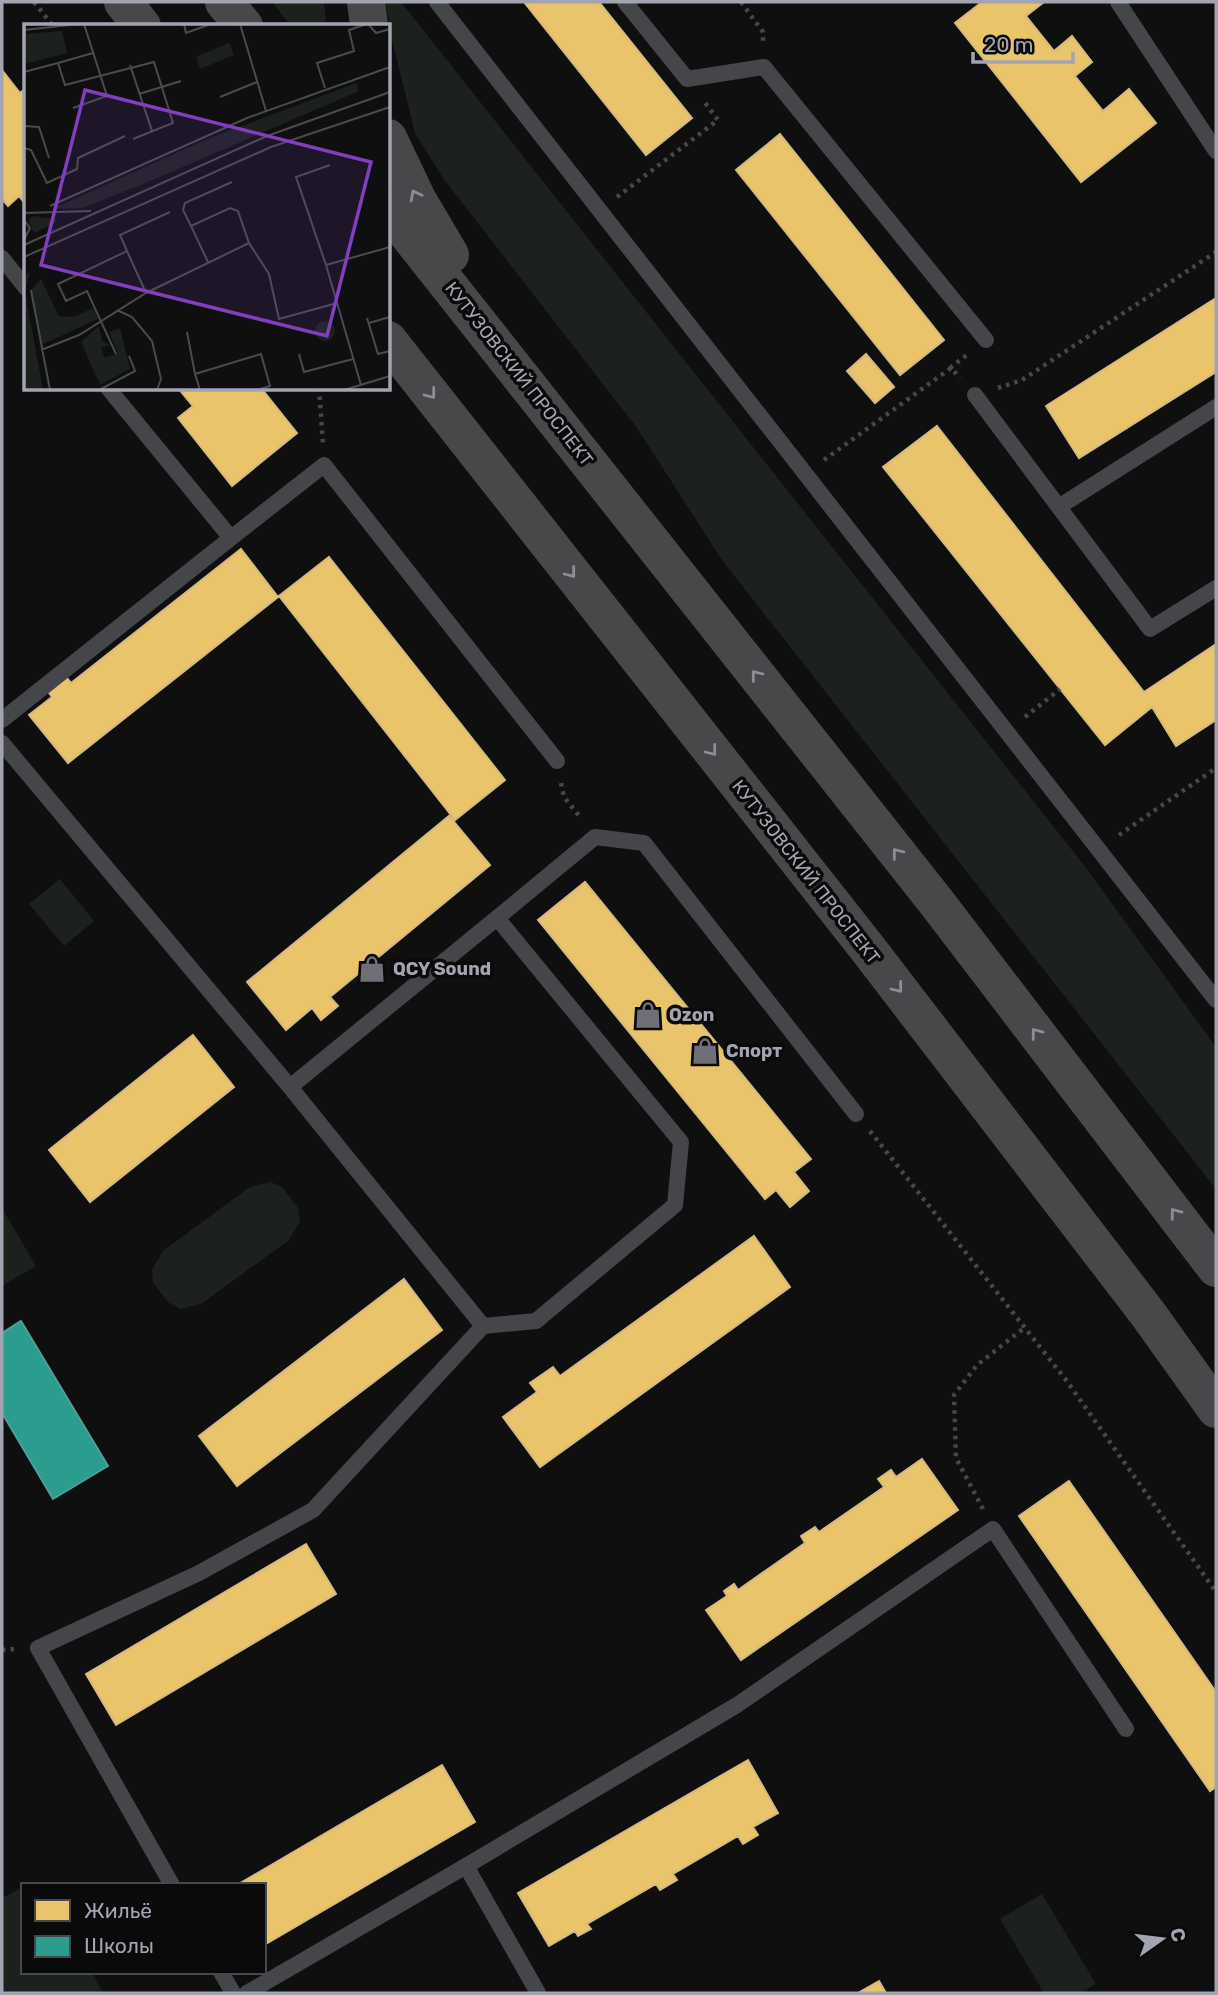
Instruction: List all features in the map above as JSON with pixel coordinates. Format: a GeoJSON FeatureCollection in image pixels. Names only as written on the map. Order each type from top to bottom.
{"type":"FeatureCollection","features":[{"type":"Feature","properties":{"kind":"main road"},"geometry":{"type":"LineString","coordinates":[[123,2],[140,24]]}},
{"type":"Feature","properties":{"kind":"main road"},"geometry":{"type":"LineString","coordinates":[[224,2],[241,24]]}},
{"type":"Feature","properties":{"kind":"main road"},"geometry":{"type":"LineString","coordinates":[[366,2],[369,24]]}},
{"type":"Feature","properties":{"kind":"main road"},"geometry":{"type":"LineString","coordinates":[[390,142],[417,199],[524,380]]}},
{"type":"Feature","properties":{"kind":"main road","name":"КУТУЗОВСКИЙ ПРОСПЕКТ"},"geometry":{"type":"LineString","coordinates":[[390,212],[937,903],[1216,1268]]}},
{"type":"Feature","properties":{"kind":"main road","name":"КУТУЗОВСКИЙ ПРОСПЕКТ"},"geometry":{"type":"LineString","coordinates":[[390,343],[868,949],[1148,1314],[1216,1409]]}},
{"type":"Feature","properties":{"kind":"lane"},"geometry":{"type":"LineString","coordinates":[[437,2],[1216,1000]]}},
{"type":"Feature","properties":{"kind":"lane"},"geometry":{"type":"LineString","coordinates":[[625,2],[687,79],[764,67],[986,340]]}},
{"type":"Feature","properties":{"kind":"lane"},"geometry":{"type":"LineString","coordinates":[[1118,2],[1216,151]]}},
{"type":"Feature","properties":{"kind":"lane"},"geometry":{"type":"LineString","coordinates":[[2,258],[24,286]]}},
{"type":"Feature","properties":{"kind":"lane"},"geometry":{"type":"LineString","coordinates":[[110,390],[231,538]]}},
{"type":"Feature","properties":{"kind":"lane"},"geometry":{"type":"LineString","coordinates":[[975,396],[1150,629],[1216,588]]}},
{"type":"Feature","properties":{"kind":"lane"},"geometry":{"type":"LineString","coordinates":[[1060,506],[1216,407]]}},
{"type":"Feature","properties":{"kind":"lane"},"geometry":{"type":"LineString","coordinates":[[2,720],[324,465],[557,761]]}},
{"type":"Feature","properties":{"kind":"lane"},"geometry":{"type":"LineString","coordinates":[[2,743],[290,1087],[483,1326]]}},
{"type":"Feature","properties":{"kind":"lane"},"geometry":{"type":"LineString","coordinates":[[290,1087],[596,837],[643,843],[856,1114]]}},
{"type":"Feature","properties":{"kind":"lane"},"geometry":{"type":"LineString","coordinates":[[171,1883],[38,1648],[199,1573],[313,1510],[483,1326],[536,1321],[675,1205],[681,1142],[497,918]]}},
{"type":"Feature","properties":{"kind":"lane"},"geometry":{"type":"LineString","coordinates":[[247,1993],[737,1705],[993,1529],[1126,1728]]}},
{"type":"Feature","properties":{"kind":"lane"},"geometry":{"type":"LineString","coordinates":[[466,1866],[538,1993]]}},
{"type":"Feature","properties":{"kind":"lane"},"geometry":{"type":"LineString","coordinates":[[222,1974],[233,1993]]}},
{"type":"Feature","properties":{"kind":"path"},"geometry":{"type":"LineString","coordinates":[[34,2],[51,24]]}},
{"type":"Feature","properties":{"kind":"path"},"geometry":{"type":"LineString","coordinates":[[741,2],[763,32],[764,67]]}},
{"type":"Feature","properties":{"kind":"path"},"geometry":{"type":"LineString","coordinates":[[600,210],[718,120],[681,71]]}},
{"type":"Feature","properties":{"kind":"path"},"geometry":{"type":"LineString","coordinates":[[805,473],[951,368],[975,396],[1021,380],[1216,251]]}},
{"type":"Feature","properties":{"kind":"path"},"geometry":{"type":"LineString","coordinates":[[319,390],[324,465]]}},
{"type":"Feature","properties":{"kind":"path"},"geometry":{"type":"LineString","coordinates":[[1007,732],[1060,689]]}},
{"type":"Feature","properties":{"kind":"path"},"geometry":{"type":"LineString","coordinates":[[557,761],[564,797],[596,837]]}},
{"type":"Feature","properties":{"kind":"path"},"geometry":{"type":"LineString","coordinates":[[1099,848],[1216,768]]}},
{"type":"Feature","properties":{"kind":"path"},"geometry":{"type":"LineString","coordinates":[[856,1114],[1066,1380],[1216,1592]]}},
{"type":"Feature","properties":{"kind":"path"},"geometry":{"type":"LineString","coordinates":[[993,1529],[956,1458],[954,1395],[977,1365],[1024,1328]]}},
{"type":"Feature","properties":{"kind":"shaded area"},"geometry":{"type":"Polygon","coordinates":[[[272,2],[324,2],[325,24],[289,24],[272,2]]]}},
{"type":"Feature","properties":{"kind":"shaded area"},"geometry":{"type":"Polygon","coordinates":[[[386,2],[401,2],[1087,869],[1216,1047],[1216,1189],[722,560],[637,428],[443,178],[415,133],[386,2]]]}},
{"type":"Feature","properties":{"kind":"shaded area"},"geometry":{"type":"Polygon","coordinates":[[[60,879],[94,921],[64,946],[29,904],[60,879]]]}},
{"type":"Feature","properties":{"kind":"shaded area"},"geometry":{"type":"Polygon","coordinates":[[[271,1182],[283,1188],[298,1208],[300,1221],[289,1240],[201,1304],[180,1309],[169,1303],[153,1283],[152,1270],[163,1251],[250,1187],[271,1182]]]}},
{"type":"Feature","properties":{"kind":"shaded area"},"geometry":{"type":"Polygon","coordinates":[[[2,1208],[36,1266],[2,1286],[2,1208]]]}},
{"type":"Feature","properties":{"kind":"shaded area"},"geometry":{"type":"Polygon","coordinates":[[[21,1888],[21,1974],[93,1974],[103,1993],[2,1993],[2,1898],[21,1888]]]}},
{"type":"Feature","properties":{"kind":"shaded area"},"geometry":{"type":"Polygon","coordinates":[[[1042,1894],[1096,1984],[1080,1993],[1044,1993],[1000,1919],[1042,1894]]]}},
{"type":"Feature","properties":{"kind":"building: Жильё"},"geometry":{"type":"Polygon","coordinates":[[[524,2],[599,2],[692,118],[646,155],[524,2]]]}},
{"type":"Feature","properties":{"kind":"building: Жильё"},"geometry":{"type":"Polygon","coordinates":[[[982,2],[1044,2],[1026,16],[1054,51],[1072,36],[1092,62],[1075,76],[1103,111],[1129,89],[1156,123],[1081,182],[955,23],[982,2]]]}},
{"type":"Feature","properties":{"kind":"building: Жильё"},"geometry":{"type":"Polygon","coordinates":[[[2,70],[20,93],[24,90],[24,202],[19,196],[8,206],[2,199],[2,70]]]}},
{"type":"Feature","properties":{"kind":"building: Жильё"},"geometry":{"type":"Polygon","coordinates":[[[780,134],[944,340],[900,375],[736,170],[780,134]]]}},
{"type":"Feature","properties":{"kind":"building: Жильё"},"geometry":{"type":"Polygon","coordinates":[[[1216,298],[1216,372],[1079,458],[1046,406],[1216,298]]]}},
{"type":"Feature","properties":{"kind":"building: Жильё"},"geometry":{"type":"Polygon","coordinates":[[[866,354],[894,387],[875,403],[847,371],[866,354]]]}},
{"type":"Feature","properties":{"kind":"building: Жильё"},"geometry":{"type":"Polygon","coordinates":[[[180,390],[263,390],[297,433],[232,486],[178,418],[193,406],[180,390]]]}},
{"type":"Feature","properties":{"kind":"building: Жильё"},"geometry":{"type":"Polygon","coordinates":[[[937,426],[1144,692],[1216,644],[1216,720],[1176,746],[1152,707],[1105,745],[883,467],[937,426]]]}},
{"type":"Feature","properties":{"kind":"building: Жильё"},"geometry":{"type":"Polygon","coordinates":[[[241,549],[278,597],[68,763],[29,715],[52,697],[46,689],[64,674],[71,683],[241,549]]]}},
{"type":"Feature","properties":{"kind":"building: Жильё"},"geometry":{"type":"Polygon","coordinates":[[[329,557],[505,780],[455,820],[279,596],[329,557]]]}},
{"type":"Feature","properties":{"kind":"building: Жильё"},"geometry":{"type":"Polygon","coordinates":[[[449,816],[490,865],[330,997],[338,1006],[321,1020],[312,1008],[286,1030],[247,982],[449,816]]]}},
{"type":"Feature","properties":{"kind":"building: Жильё"},"geometry":{"type":"Polygon","coordinates":[[[585,882],[811,1159],[794,1172],[809,1191],[790,1207],[776,1190],[765,1199],[538,920],[585,882]]]}},
{"type":"Feature","properties":{"kind":"building: Жильё"},"geometry":{"type":"Polygon","coordinates":[[[193,1035],[234,1087],[90,1202],[49,1150],[193,1035]]]}},
{"type":"Feature","properties":{"kind":"building: Жильё"},"geometry":{"type":"Polygon","coordinates":[[[754,1236],[790,1287],[540,1467],[503,1417],[537,1392],[530,1383],[553,1367],[560,1376],[754,1236]]]}},
{"type":"Feature","properties":{"kind":"building: Жильё"},"geometry":{"type":"Polygon","coordinates":[[[404,1279],[442,1330],[237,1486],[199,1436],[404,1279]]]}},
{"type":"Feature","properties":{"kind":"building: Жильё"},"geometry":{"type":"Polygon","coordinates":[[[922,1459],[958,1510],[741,1660],[706,1610],[727,1596],[724,1591],[734,1584],[738,1590],[805,1543],[801,1536],[815,1527],[819,1532],[884,1487],[878,1479],[891,1470],[896,1477],[922,1459]]]}},
{"type":"Feature","properties":{"kind":"building: Жильё"},"geometry":{"type":"Polygon","coordinates":[[[1069,1481],[1216,1692],[1216,1787],[1210,1791],[1019,1516],[1069,1481]]]}},
{"type":"Feature","properties":{"kind":"building: Жильё"},"geometry":{"type":"Polygon","coordinates":[[[306,1544],[336,1594],[116,1725],[86,1674],[306,1544]]]}},
{"type":"Feature","properties":{"kind":"building: Жильё"},"geometry":{"type":"Polygon","coordinates":[[[748,1760],[778,1813],[753,1827],[758,1835],[743,1844],[738,1836],[673,1874],[677,1880],[660,1890],[656,1884],[587,1924],[591,1929],[578,1936],[575,1931],[549,1946],[518,1893],[748,1760]]]}},
{"type":"Feature","properties":{"kind":"building: Жильё"},"geometry":{"type":"Polygon","coordinates":[[[442,1765],[475,1822],[266,1944],[266,1883],[240,1883],[442,1765]]]}},
{"type":"Feature","properties":{"kind":"building: Жильё"},"geometry":{"type":"Polygon","coordinates":[[[879,1981],[886,1993],[858,1993],[879,1981]]]}},
{"type":"Feature","properties":{"kind":"building: Школы"},"geometry":{"type":"Polygon","coordinates":[[[21,1321],[108,1466],[53,1499],[2,1413],[2,1333],[21,1321]]]}},
{"type":"Feature","properties":{"kind":"place","name":"QCY Sound"},"geometry":{"type":"Point","coordinates":[372,969]}},
{"type":"Feature","properties":{"kind":"place","name":"Ozon"},"geometry":{"type":"Point","coordinates":[648,1015]}},
{"type":"Feature","properties":{"kind":"place","name":"Спорт"},"geometry":{"type":"Point","coordinates":[705,1051]}}]}
